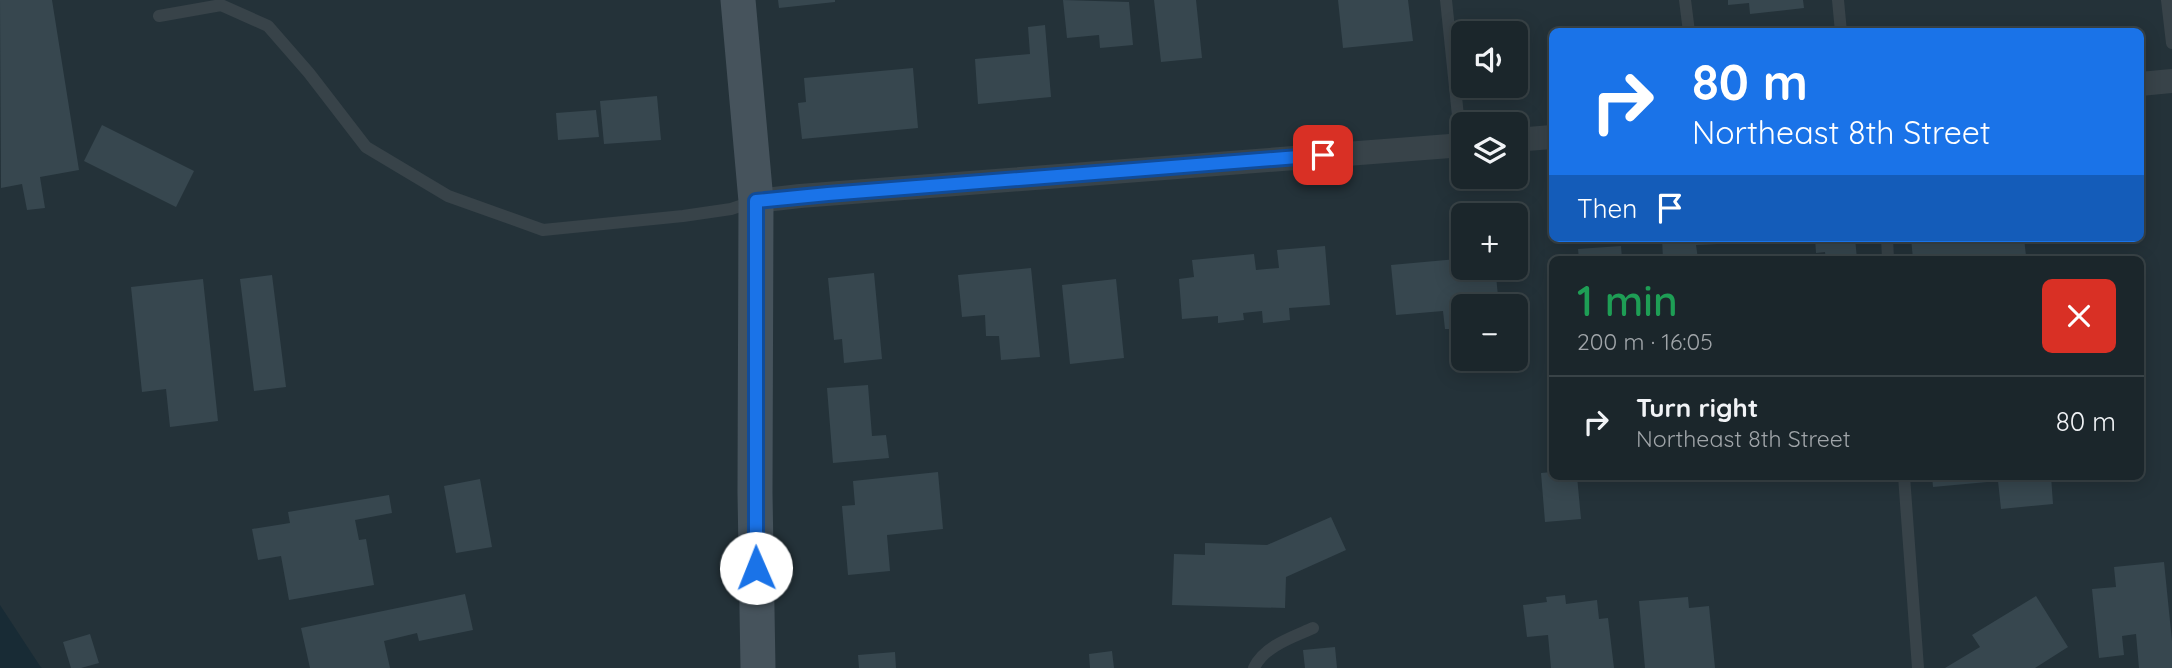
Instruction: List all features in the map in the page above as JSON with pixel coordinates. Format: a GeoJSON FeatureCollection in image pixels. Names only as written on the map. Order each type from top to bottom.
{"type":"FeatureCollection","features":[{"type":"Feature","properties":{"kind":"street"},"geometry":{"type":"LineString","coordinates":[[738,0],[756,201],[755,493],[758,668]]}},
{"type":"Feature","properties":{"kind":"street"},"geometry":{"type":"LineString","coordinates":[[2144,84],[2172,81]]}},
{"type":"Feature","properties":{"kind":"street"},"geometry":{"type":"LineString","coordinates":[[1528,139],[1549,137]]}},
{"type":"Feature","properties":{"kind":"street"},"geometry":{"type":"LineString","coordinates":[[756,201],[1451,146]]}},
{"type":"Feature","properties":{"kind":"lane"},"geometry":{"type":"LineString","coordinates":[[1446,0],[1458,112]]}},
{"type":"Feature","properties":{"kind":"lane"},"geometry":{"type":"LineString","coordinates":[[1685,0],[1688,28]]}},
{"type":"Feature","properties":{"kind":"lane"},"geometry":{"type":"LineString","coordinates":[[1838,0],[1841,28]]}},
{"type":"Feature","properties":{"kind":"lane"},"geometry":{"type":"LineString","coordinates":[[2167,0],[2172,43]]}},
{"type":"Feature","properties":{"kind":"lane"},"geometry":{"type":"LineString","coordinates":[[159,16],[221,5],[268,26],[309,73],[366,147],[448,196],[542,230],[690,215],[731,209],[756,201]]}},
{"type":"Feature","properties":{"kind":"lane"},"geometry":{"type":"LineString","coordinates":[[1904,480],[1918,668]]}},
{"type":"Feature","properties":{"kind":"lane"},"geometry":{"type":"LineString","coordinates":[[1254,668],[1267,651],[1313,628]]}},
{"type":"Feature","properties":{"kind":"water"},"geometry":{"type":"Polygon","coordinates":[[[0,605],[40,666],[42,668],[0,668],[0,605]]]}},
{"type":"Feature","properties":{"kind":"building"},"geometry":{"type":"Polygon","coordinates":[[[0,0],[52,0],[79,170],[40,177],[45,208],[27,210],[22,184],[1,188],[0,0]]]}},
{"type":"Feature","properties":{"kind":"building"},"geometry":{"type":"Polygon","coordinates":[[[778,0],[835,0],[835,2],[779,8],[778,0]]]}},
{"type":"Feature","properties":{"kind":"building"},"geometry":{"type":"Polygon","coordinates":[[[1063,0],[1129,2],[1133,45],[1100,48],[1099,35],[1067,38],[1063,0]]]}},
{"type":"Feature","properties":{"kind":"building"},"geometry":{"type":"Polygon","coordinates":[[[1154,0],[1196,0],[1202,58],[1161,62],[1154,0]]]}},
{"type":"Feature","properties":{"kind":"building"},"geometry":{"type":"Polygon","coordinates":[[[1338,0],[1408,0],[1413,41],[1343,48],[1338,0]]]}},
{"type":"Feature","properties":{"kind":"building"},"geometry":{"type":"Polygon","coordinates":[[[1728,0],[1803,0],[1804,8],[1750,14],[1749,3],[1728,5],[1728,0]]]}},
{"type":"Feature","properties":{"kind":"building"},"geometry":{"type":"Polygon","coordinates":[[[1045,25],[1051,97],[978,104],[975,59],[1030,54],[1028,27],[1045,25]]]}},
{"type":"Feature","properties":{"kind":"building"},"geometry":{"type":"Polygon","coordinates":[[[913,68],[918,128],[802,139],[798,103],[806,102],[804,78],[913,68]]]}},
{"type":"Feature","properties":{"kind":"building"},"geometry":{"type":"Polygon","coordinates":[[[657,96],[661,140],[604,144],[600,101],[657,96]]]}},
{"type":"Feature","properties":{"kind":"building"},"geometry":{"type":"Polygon","coordinates":[[[596,110],[599,137],[558,140],[556,113],[596,110]]]}},
{"type":"Feature","properties":{"kind":"building"},"geometry":{"type":"Polygon","coordinates":[[[102,125],[194,171],[176,207],[84,161],[102,125]]]}},
{"type":"Feature","properties":{"kind":"building"},"geometry":{"type":"Polygon","coordinates":[[[1662,242],[1718,242],[1696,245],[1698,256],[1663,256],[1662,242]]]}},
{"type":"Feature","properties":{"kind":"building"},"geometry":{"type":"Polygon","coordinates":[[[1815,242],[1855,242],[1857,256],[1826,256],[1825,252],[1816,253],[1815,242]]]}},
{"type":"Feature","properties":{"kind":"building"},"geometry":{"type":"Polygon","coordinates":[[[1911,242],[2024,242],[2026,256],[1913,256],[1911,242]]]}},
{"type":"Feature","properties":{"kind":"building"},"geometry":{"type":"Polygon","coordinates":[[[1325,246],[1330,305],[1289,308],[1290,320],[1263,323],[1262,311],[1243,313],[1244,320],[1218,323],[1218,316],[1182,319],[1179,279],[1194,277],[1192,260],[1254,254],[1256,270],[1279,268],[1277,250],[1325,246]]]}},
{"type":"Feature","properties":{"kind":"building"},"geometry":{"type":"Polygon","coordinates":[[[1621,246],[1622,256],[1579,256],[1578,249],[1621,246]]]}},
{"type":"Feature","properties":{"kind":"building"},"geometry":{"type":"Polygon","coordinates":[[[1451,260],[1451,280],[1496,280],[1498,294],[1451,294],[1451,329],[1445,329],[1443,311],[1396,315],[1391,265],[1451,260]]]}},
{"type":"Feature","properties":{"kind":"building"},"geometry":{"type":"Polygon","coordinates":[[[1031,268],[1040,357],[1001,360],[999,336],[986,336],[985,315],[962,317],[958,275],[1031,268]]]}},
{"type":"Feature","properties":{"kind":"building"},"geometry":{"type":"Polygon","coordinates":[[[874,273],[882,359],[844,363],[842,339],[834,340],[828,278],[874,273]]]}},
{"type":"Feature","properties":{"kind":"building"},"geometry":{"type":"Polygon","coordinates":[[[272,275],[286,387],[254,391],[240,279],[272,275]]]}},
{"type":"Feature","properties":{"kind":"building"},"geometry":{"type":"Polygon","coordinates":[[[203,279],[218,421],[170,427],[166,389],[142,392],[131,287],[203,279]]]}},
{"type":"Feature","properties":{"kind":"building"},"geometry":{"type":"Polygon","coordinates":[[[1116,279],[1124,358],[1070,364],[1062,285],[1116,279]]]}},
{"type":"Feature","properties":{"kind":"building"},"geometry":{"type":"Polygon","coordinates":[[[868,385],[872,436],[886,435],[889,458],[833,463],[827,388],[868,385]]]}},
{"type":"Feature","properties":{"kind":"building"},"geometry":{"type":"Polygon","coordinates":[[[938,472],[943,529],[887,535],[890,571],[848,575],[842,506],[855,505],[853,481],[938,472]]]}},
{"type":"Feature","properties":{"kind":"building"},"geometry":{"type":"Polygon","coordinates":[[[1549,472],[1549,480],[1577,480],[1581,519],[1545,522],[1541,473],[1549,472]]]}},
{"type":"Feature","properties":{"kind":"building"},"geometry":{"type":"Polygon","coordinates":[[[480,479],[492,547],[456,553],[444,486],[480,479]]]}},
{"type":"Feature","properties":{"kind":"building"},"geometry":{"type":"Polygon","coordinates":[[[1932,480],[2051,480],[2053,504],[2001,509],[1998,481],[1933,487],[1932,480]]]}},
{"type":"Feature","properties":{"kind":"building"},"geometry":{"type":"Polygon","coordinates":[[[389,495],[392,513],[355,520],[359,540],[366,539],[374,585],[289,600],[281,556],[258,560],[252,529],[290,523],[288,512],[389,495]]]}},
{"type":"Feature","properties":{"kind":"building"},"geometry":{"type":"Polygon","coordinates":[[[1331,517],[1346,550],[1286,577],[1285,608],[1172,605],[1174,554],[1205,555],[1205,543],[1267,545],[1331,517]]]}},
{"type":"Feature","properties":{"kind":"building"},"geometry":{"type":"Polygon","coordinates":[[[2164,562],[2172,668],[2139,668],[2136,634],[2122,636],[2124,655],[2099,658],[2092,589],[2116,587],[2114,567],[2164,562]]]}},
{"type":"Feature","properties":{"kind":"building"},"geometry":{"type":"Polygon","coordinates":[[[465,594],[473,630],[419,641],[417,633],[384,641],[390,668],[310,668],[301,628],[465,594]]]}},
{"type":"Feature","properties":{"kind":"building"},"geometry":{"type":"Polygon","coordinates":[[[1565,595],[1566,604],[1597,600],[1599,619],[1608,618],[1614,668],[1551,668],[1548,635],[1527,637],[1523,605],[1547,602],[1546,597],[1565,595]]]}},
{"type":"Feature","properties":{"kind":"building"},"geometry":{"type":"Polygon","coordinates":[[[2036,596],[2068,647],[2035,668],[1945,668],[1980,647],[1972,635],[2036,596]]]}},
{"type":"Feature","properties":{"kind":"building"},"geometry":{"type":"Polygon","coordinates":[[[1688,597],[1689,608],[1709,606],[1715,668],[1645,668],[1639,601],[1688,597]]]}},
{"type":"Feature","properties":{"kind":"building"},"geometry":{"type":"Polygon","coordinates":[[[90,634],[99,663],[71,668],[63,642],[90,634]]]}},
{"type":"Feature","properties":{"kind":"building"},"geometry":{"type":"Polygon","coordinates":[[[1335,647],[1337,668],[1305,668],[1303,650],[1335,647]]]}},
{"type":"Feature","properties":{"kind":"building"},"geometry":{"type":"Polygon","coordinates":[[[1112,651],[1114,668],[1090,668],[1089,654],[1112,651]]]}},
{"type":"Feature","properties":{"kind":"building"},"geometry":{"type":"Polygon","coordinates":[[[895,652],[896,668],[859,668],[858,655],[895,652]]]}},
{"type":"Feature","properties":{"kind":"route"},"geometry":{"type":"LineString","coordinates":[[756,568],[756,201],[1323,155]]}}]}
